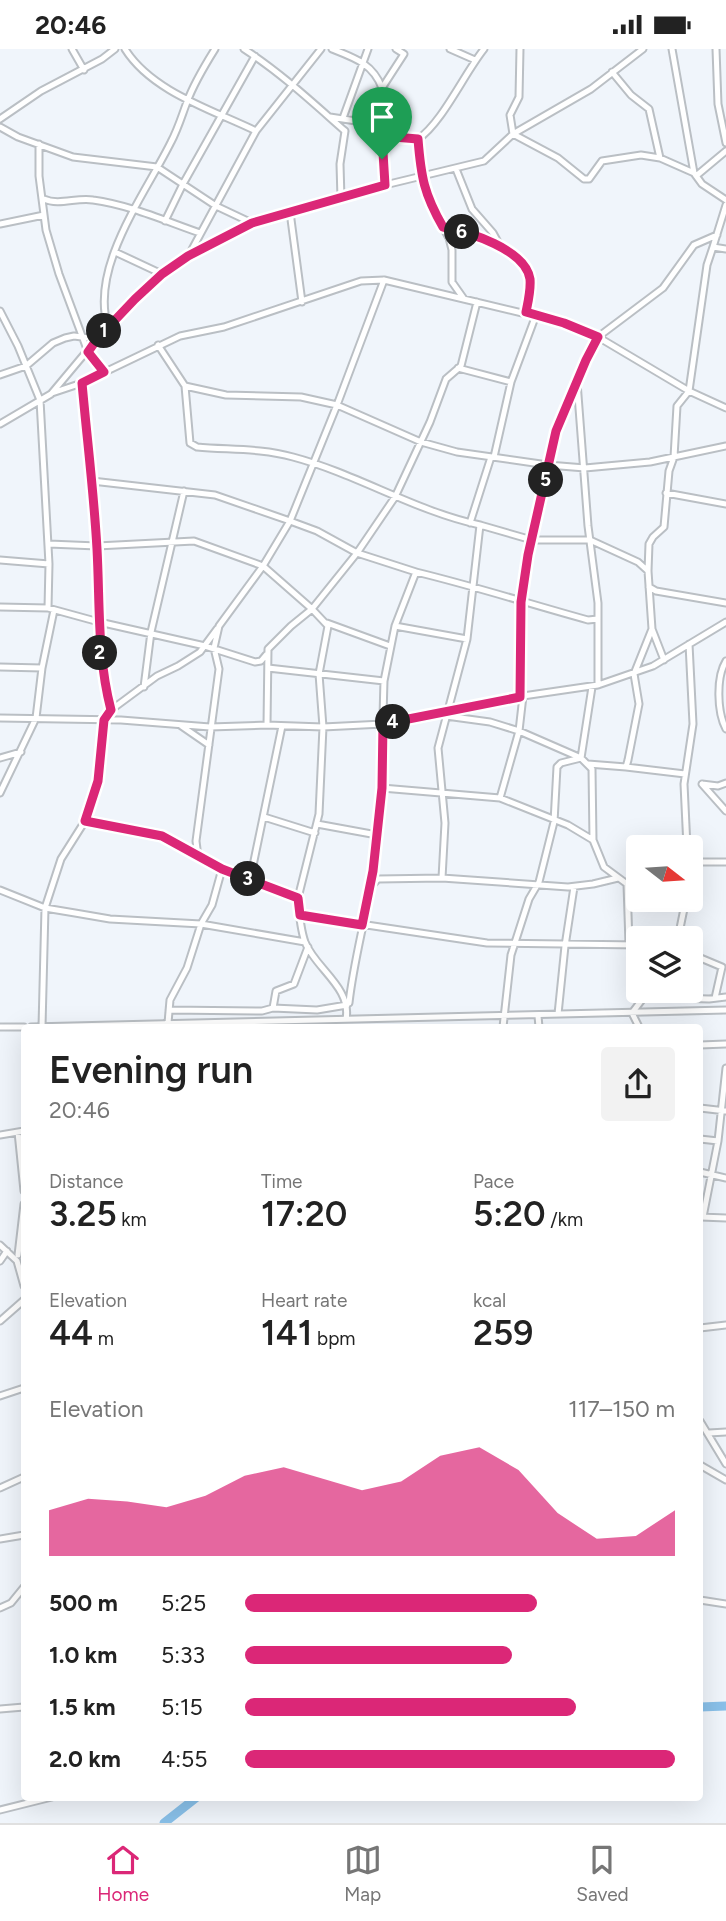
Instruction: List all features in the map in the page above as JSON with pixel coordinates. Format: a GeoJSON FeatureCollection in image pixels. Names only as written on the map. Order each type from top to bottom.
{"type":"FeatureCollection","features":[{"type":"Feature","properties":{"kind":"street"},"geometry":{"type":"LineString","coordinates":[[72,49],[84,70]]}},
{"type":"Feature","properties":{"kind":"street"},"geometry":{"type":"LineString","coordinates":[[0,119],[41,91],[84,70],[115,49]]}},
{"type":"Feature","properties":{"kind":"street"},"geometry":{"type":"LineString","coordinates":[[125,49],[152,78],[188,99],[256,131]]}},
{"type":"Feature","properties":{"kind":"street"},"geometry":{"type":"LineString","coordinates":[[108,327],[103,308],[115,252],[179,125],[188,99],[215,49]]}},
{"type":"Feature","properties":{"kind":"street"},"geometry":{"type":"LineString","coordinates":[[244,49],[294,83],[346,132],[340,163],[341,199]]}},
{"type":"Feature","properties":{"kind":"street"},"geometry":{"type":"LineString","coordinates":[[188,256],[256,131],[321,49]]}},
{"type":"Feature","properties":{"kind":"street"},"geometry":{"type":"LineString","coordinates":[[332,49],[362,61],[375,74],[382,89],[385,185]]}},
{"type":"Feature","properties":{"kind":"street"},"geometry":{"type":"LineString","coordinates":[[343,118],[368,49]]}},
{"type":"Feature","properties":{"kind":"street"},"geometry":{"type":"LineString","coordinates":[[382,89],[405,51],[396,49]]}},
{"type":"Feature","properties":{"kind":"street"},"geometry":{"type":"LineString","coordinates":[[450,49],[475,60]]}},
{"type":"Feature","properties":{"kind":"street"},"geometry":{"type":"LineString","coordinates":[[382,136],[418,139],[435,123],[484,49]]}},
{"type":"Feature","properties":{"kind":"street"},"geometry":{"type":"LineString","coordinates":[[513,134],[510,117],[519,97],[520,49]]}},
{"type":"Feature","properties":{"kind":"street"},"geometry":{"type":"LineString","coordinates":[[51,394],[108,327],[162,274],[188,256],[252,223],[385,185],[484,161],[513,134],[591,89],[633,52],[643,49]]}},
{"type":"Feature","properties":{"kind":"street"},"geometry":{"type":"LineString","coordinates":[[672,49],[695,175]]}},
{"type":"Feature","properties":{"kind":"street"},"geometry":{"type":"LineString","coordinates":[[716,49],[718,104],[726,143]]}},
{"type":"Feature","properties":{"kind":"street"},"geometry":{"type":"LineString","coordinates":[[165,221],[255,56]]}},
{"type":"Feature","properties":{"kind":"street"},"geometry":{"type":"LineString","coordinates":[[612,72],[631,95],[649,109],[660,158]]}},
{"type":"Feature","properties":{"kind":"street"},"geometry":{"type":"LineString","coordinates":[[328,116],[382,125]]}},
{"type":"Feature","properties":{"kind":"street"},"geometry":{"type":"LineString","coordinates":[[0,127],[12,135],[73,157],[157,167],[216,206],[252,223]]}},
{"type":"Feature","properties":{"kind":"street"},"geometry":{"type":"LineString","coordinates":[[513,134],[558,158],[587,180],[599,163],[641,155],[660,158],[695,175],[702,184],[726,200]]}},
{"type":"Feature","properties":{"kind":"street"},"geometry":{"type":"LineString","coordinates":[[418,139],[421,177],[429,203],[452,250],[453,286],[464,299]]}},
{"type":"Feature","properties":{"kind":"street"},"geometry":{"type":"LineString","coordinates":[[39,144],[39,176],[44,215],[59,274],[88,352],[104,372]]}},
{"type":"Feature","properties":{"kind":"street"},"geometry":{"type":"LineString","coordinates":[[695,175],[726,151]]}},
{"type":"Feature","properties":{"kind":"street"},"geometry":{"type":"LineString","coordinates":[[456,169],[472,209],[499,244],[522,264],[530,278],[526,312]]}},
{"type":"Feature","properties":{"kind":"street"},"geometry":{"type":"LineString","coordinates":[[44,199],[52,202],[93,200],[134,210],[200,233]]}},
{"type":"Feature","properties":{"kind":"street"},"geometry":{"type":"LineString","coordinates":[[664,660],[652,629],[649,554],[653,537],[664,527],[669,471],[674,457],[677,406],[689,391],[708,265],[726,205]]}},
{"type":"Feature","properties":{"kind":"street"},"geometry":{"type":"LineString","coordinates":[[289,212],[302,302]]}},
{"type":"Feature","properties":{"kind":"street"},"geometry":{"type":"LineString","coordinates":[[0,225],[44,215]]}},
{"type":"Feature","properties":{"kind":"street"},"geometry":{"type":"LineString","coordinates":[[443,227],[499,244]]}},
{"type":"Feature","properties":{"kind":"street"},"geometry":{"type":"LineString","coordinates":[[500,798],[519,731],[521,602],[556,431],[598,337],[663,288],[694,246],[717,235]]}},
{"type":"Feature","properties":{"kind":"street"},"geometry":{"type":"LineString","coordinates":[[713,247],[726,249]]}},
{"type":"Feature","properties":{"kind":"street"},"geometry":{"type":"LineString","coordinates":[[115,252],[162,274]]}},
{"type":"Feature","properties":{"kind":"street"},"geometry":{"type":"LineString","coordinates":[[45,1024],[45,908],[64,853],[85,821],[98,781],[104,720],[111,710],[157,676],[191,658],[205,646],[262,566],[290,521],[384,280]]}},
{"type":"Feature","properties":{"kind":"street"},"geometry":{"type":"LineString","coordinates":[[0,424],[51,394],[82,383],[180,336],[224,327],[361,281],[384,280],[564,323],[598,337],[689,391],[726,408]]}},
{"type":"Feature","properties":{"kind":"street"},"geometry":{"type":"LineString","coordinates":[[0,607],[51,609],[214,648],[255,663],[261,661],[270,645],[312,609],[395,498],[446,379],[461,366],[477,302]]}},
{"type":"Feature","properties":{"kind":"street"},"geometry":{"type":"LineString","coordinates":[[0,311],[40,400],[51,609],[36,718],[0,793]]}},
{"type":"Feature","properties":{"kind":"street"},"geometry":{"type":"LineString","coordinates":[[470,523],[492,457],[510,382],[536,315]]}},
{"type":"Feature","properties":{"kind":"street"},"geometry":{"type":"LineString","coordinates":[[0,375],[26,366],[53,343],[74,336],[97,339]]}},
{"type":"Feature","properties":{"kind":"street"},"geometry":{"type":"LineString","coordinates":[[158,345],[185,386],[187,432],[190,443],[197,447],[270,451],[314,464],[395,498],[480,526],[532,540],[590,540],[638,562],[648,571]]}},
{"type":"Feature","properties":{"kind":"street"},"geometry":{"type":"LineString","coordinates":[[458,368],[510,382]]}},
{"type":"Feature","properties":{"kind":"street"},"geometry":{"type":"LineString","coordinates":[[577,382],[598,619],[595,686],[580,758]]}},
{"type":"Feature","properties":{"kind":"street"},"geometry":{"type":"LineString","coordinates":[[82,383],[97,547],[102,673],[111,710]]}},
{"type":"Feature","properties":{"kind":"street"},"geometry":{"type":"LineString","coordinates":[[185,386],[254,398],[290,395],[337,405],[421,442],[457,452],[548,465],[585,468],[674,457],[726,446]]}},
{"type":"Feature","properties":{"kind":"street"},"geometry":{"type":"LineString","coordinates":[[92,481],[215,495],[317,531],[356,553],[521,602],[588,620],[598,619]]}},
{"type":"Feature","properties":{"kind":"street"},"geometry":{"type":"LineString","coordinates":[[144,687],[151,632],[184,491]]}},
{"type":"Feature","properties":{"kind":"street"},"geometry":{"type":"LineString","coordinates":[[666,493],[726,504]]}},
{"type":"Feature","properties":{"kind":"street"},"geometry":{"type":"LineString","coordinates":[[442,878],[445,823],[438,748],[467,639],[480,526]]}},
{"type":"Feature","properties":{"kind":"street"},"geometry":{"type":"LineString","coordinates":[[48,544],[97,547],[194,541],[262,566],[327,623],[390,646]]}},
{"type":"Feature","properties":{"kind":"street"},"geometry":{"type":"LineString","coordinates":[[638,562],[649,554]]}},
{"type":"Feature","properties":{"kind":"street"},"geometry":{"type":"LineString","coordinates":[[0,560],[49,564]]}},
{"type":"Feature","properties":{"kind":"street"},"geometry":{"type":"LineString","coordinates":[[346,1019],[377,835],[382,788],[384,681],[395,626],[416,572]]}},
{"type":"Feature","properties":{"kind":"street"},"geometry":{"type":"LineString","coordinates":[[649,587],[656,591],[726,603]]}},
{"type":"Feature","properties":{"kind":"street"},"geometry":{"type":"LineString","coordinates":[[0,718],[104,720],[210,727],[383,724],[446,714],[521,697],[595,686],[634,674],[664,660],[726,622]]}},
{"type":"Feature","properties":{"kind":"street"},"geometry":{"type":"LineString","coordinates":[[327,623],[319,674],[323,727],[317,824],[298,898],[307,944],[342,994],[347,1007]]}},
{"type":"Feature","properties":{"kind":"street"},"geometry":{"type":"LineString","coordinates":[[395,626],[467,639]]}},
{"type":"Feature","properties":{"kind":"street"},"geometry":{"type":"LineString","coordinates":[[198,857],[196,841],[219,669],[214,648],[219,627]]}},
{"type":"Feature","properties":{"kind":"street"},"geometry":{"type":"LineString","coordinates":[[626,767],[639,703],[634,674],[652,629]]}},
{"type":"Feature","properties":{"kind":"street"},"geometry":{"type":"LineString","coordinates":[[687,835],[685,773],[692,725],[689,644]]}},
{"type":"Feature","properties":{"kind":"street"},"geometry":{"type":"LineString","coordinates":[[266,655],[267,725]]}},
{"type":"Feature","properties":{"kind":"street"},"geometry":{"type":"LineString","coordinates":[[726,661],[720,675],[726,729]]}},
{"type":"Feature","properties":{"kind":"street"},"geometry":{"type":"LineString","coordinates":[[0,667],[42,668]]}},
{"type":"Feature","properties":{"kind":"street"},"geometry":{"type":"LineString","coordinates":[[268,668],[384,681]]}},
{"type":"Feature","properties":{"kind":"street"},"geometry":{"type":"LineString","coordinates":[[446,714],[491,722],[519,731],[588,764],[593,773],[593,839],[604,867],[626,884]]}},
{"type":"Feature","properties":{"kind":"street"},"geometry":{"type":"LineString","coordinates":[[180,725],[209,745]]}},
{"type":"Feature","properties":{"kind":"street"},"geometry":{"type":"LineString","coordinates":[[250,880],[282,726]]}},
{"type":"Feature","properties":{"kind":"street"},"geometry":{"type":"LineString","coordinates":[[0,758],[21,752]]}},
{"type":"Feature","properties":{"kind":"street"},"geometry":{"type":"LineString","coordinates":[[503,1024],[513,943],[536,886],[554,822],[556,767],[580,758]]}},
{"type":"Feature","properties":{"kind":"street"},"geometry":{"type":"LineString","coordinates":[[588,764],[685,773]]}},
{"type":"Feature","properties":{"kind":"street"},"geometry":{"type":"LineString","coordinates":[[726,783],[718,786],[702,784],[726,811]]}},
{"type":"Feature","properties":{"kind":"street"},"geometry":{"type":"LineString","coordinates":[[382,788],[500,798],[554,822],[568,825],[593,839]]}},
{"type":"Feature","properties":{"kind":"street"},"geometry":{"type":"LineString","coordinates":[[264,817],[315,833]]}},
{"type":"Feature","properties":{"kind":"street"},"geometry":{"type":"LineString","coordinates":[[85,821],[162,836],[222,869],[298,898]]}},
{"type":"Feature","properties":{"kind":"street"},"geometry":{"type":"LineString","coordinates":[[317,824],[377,835]]}},
{"type":"Feature","properties":{"kind":"street"},"geometry":{"type":"LineString","coordinates":[[704,862],[726,862]]}},
{"type":"Feature","properties":{"kind":"street"},"geometry":{"type":"LineString","coordinates":[[168,1023],[170,1000],[187,968],[201,924],[212,905],[222,869]]}},
{"type":"Feature","properties":{"kind":"street"},"geometry":{"type":"LineString","coordinates":[[370,887],[378,880],[442,878],[574,887],[619,877]]}},
{"type":"Feature","properties":{"kind":"street"},"geometry":{"type":"LineString","coordinates":[[558,1014],[574,887]]}},
{"type":"Feature","properties":{"kind":"street"},"geometry":{"type":"LineString","coordinates":[[0,890],[45,908],[110,919],[201,924],[307,944]]}},
{"type":"Feature","properties":{"kind":"street"},"geometry":{"type":"LineString","coordinates":[[300,915],[477,942],[565,946],[626,944]]}},
{"type":"Feature","properties":{"kind":"street"},"geometry":{"type":"LineString","coordinates":[[273,1008],[276,991],[294,984],[307,944]]}},
{"type":"Feature","properties":{"kind":"street"},"geometry":{"type":"LineString","coordinates":[[703,959],[722,967],[715,998]]}},
{"type":"Feature","properties":{"kind":"street"},"geometry":{"type":"LineString","coordinates":[[703,997],[726,997]]}},
{"type":"Feature","properties":{"kind":"street"},"geometry":{"type":"LineString","coordinates":[[632,1013],[640,1003]]}},
{"type":"Feature","properties":{"kind":"street"},"geometry":{"type":"LineString","coordinates":[[674,1003],[674,1011]]}},
{"type":"Feature","properties":{"kind":"street"},"geometry":{"type":"LineString","coordinates":[[169,1010],[262,1011],[273,1008],[317,1010],[347,1007]]}},
{"type":"Feature","properties":{"kind":"street"},"geometry":{"type":"LineString","coordinates":[[161,1024],[726,1010]]}},
{"type":"Feature","properties":{"kind":"street"},"geometry":{"type":"LineString","coordinates":[[632,1013],[638,1024]]}},
{"type":"Feature","properties":{"kind":"street"},"geometry":{"type":"LineString","coordinates":[[538,1016],[539,1024]]}},
{"type":"Feature","properties":{"kind":"street"},"geometry":{"type":"LineString","coordinates":[[361,1019],[362,1024]]}},
{"type":"Feature","properties":{"kind":"street"},"geometry":{"type":"LineString","coordinates":[[0,1027],[21,1027]]}},
{"type":"Feature","properties":{"kind":"street"},"geometry":{"type":"LineString","coordinates":[[703,1045],[726,1044]]}},
{"type":"Feature","properties":{"kind":"street"},"geometry":{"type":"LineString","coordinates":[[703,1208],[723,1111],[726,1068]]}},
{"type":"Feature","properties":{"kind":"street"},"geometry":{"type":"LineString","coordinates":[[703,1108],[723,1111]]}},
{"type":"Feature","properties":{"kind":"street"},"geometry":{"type":"LineString","coordinates":[[0,1135],[21,1131]]}},
{"type":"Feature","properties":{"kind":"street"},"geometry":{"type":"LineString","coordinates":[[703,1139],[718,1140]]}},
{"type":"Feature","properties":{"kind":"street"},"geometry":{"type":"LineString","coordinates":[[703,1173],[726,1178]]}},
{"type":"Feature","properties":{"kind":"street"},"geometry":{"type":"LineString","coordinates":[[703,1217],[726,1218]]}},
{"type":"Feature","properties":{"kind":"street"},"geometry":{"type":"LineString","coordinates":[[0,1245],[20,1258]]}},
{"type":"Feature","properties":{"kind":"street"},"geometry":{"type":"LineString","coordinates":[[0,1261],[7,1251]]}},
{"type":"Feature","properties":{"kind":"street"},"geometry":{"type":"LineString","coordinates":[[0,1321],[21,1303]]}},
{"type":"Feature","properties":{"kind":"street"},"geometry":{"type":"LineString","coordinates":[[703,1328],[725,1325],[726,1334]]}},
{"type":"Feature","properties":{"kind":"street"},"geometry":{"type":"LineString","coordinates":[[0,1396],[21,1389]]}},
{"type":"Feature","properties":{"kind":"street"},"geometry":{"type":"LineString","coordinates":[[703,1425],[726,1464]]}},
{"type":"Feature","properties":{"kind":"street"},"geometry":{"type":"LineString","coordinates":[[709,1433],[726,1432]]}},
{"type":"Feature","properties":{"kind":"street"},"geometry":{"type":"LineString","coordinates":[[703,1467],[726,1480]]}},
{"type":"Feature","properties":{"kind":"street"},"geometry":{"type":"LineString","coordinates":[[0,1488],[21,1479]]}},
{"type":"Feature","properties":{"kind":"street"},"geometry":{"type":"LineString","coordinates":[[0,1539],[21,1536]]}},
{"type":"Feature","properties":{"kind":"street"},"geometry":{"type":"LineString","coordinates":[[0,1608],[11,1603],[21,1591]]}},
{"type":"Feature","properties":{"kind":"street"},"geometry":{"type":"LineString","coordinates":[[703,1600],[726,1604]]}},
{"type":"Feature","properties":{"kind":"street"},"geometry":{"type":"LineString","coordinates":[[0,1709],[21,1707]]}},
{"type":"Feature","properties":{"kind":"street"},"geometry":{"type":"LineString","coordinates":[[0,1810],[36,1801]]}},
{"type":"Feature","properties":{"kind":"waterway"},"geometry":{"type":"LineString","coordinates":[[703,1707],[726,1706]]}},
{"type":"Feature","properties":{"kind":"waterway"},"geometry":{"type":"LineString","coordinates":[[164,1823],[192,1801]]}},
{"type":"Feature","properties":{"kind":"route"},"geometry":{"type":"LineString","coordinates":[[382,136],[418,139],[421,177],[429,203],[443,227],[499,244],[522,264],[530,278],[526,312],[598,337],[566,406],[552,444],[522,585],[520,697],[383,724],[382,788],[373,871],[362,925],[300,915],[298,898],[222,869],[162,836],[85,821],[98,781],[104,720],[111,710],[102,673],[97,547],[82,383],[104,372],[88,352],[97,339],[162,274],[188,256],[252,223],[385,185],[382,159],[382,136]]}}]}
